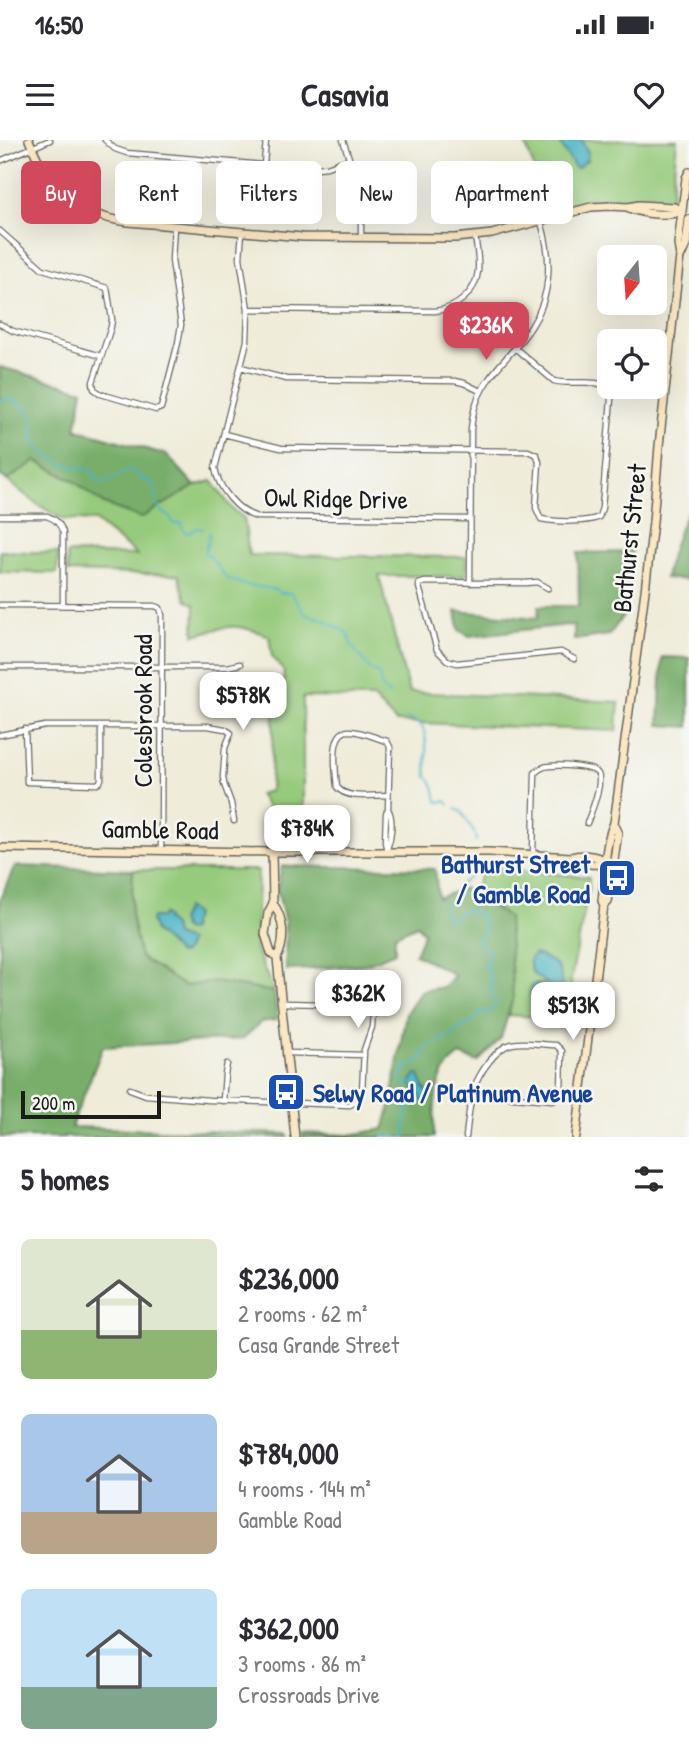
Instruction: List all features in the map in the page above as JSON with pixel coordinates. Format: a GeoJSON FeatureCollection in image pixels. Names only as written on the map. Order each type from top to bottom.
{"type":"FeatureCollection","features":[{"type":"Feature","properties":{"kind":"main road"},"geometry":{"type":"LineString","coordinates":[[30,144],[53,184],[70,200],[86,210],[115,220],[303,237],[455,239],[532,224]]}},
{"type":"Feature","properties":{"kind":"main road","name":"Bathurst Street"},"geometry":{"type":"LineString","coordinates":[[576,1137],[604,905],[602,901],[637,657],[680,256],[678,244],[686,211],[686,178],[689,173]]}},
{"type":"Feature","properties":{"kind":"main road"},"geometry":{"type":"LineString","coordinates":[[573,212],[591,207],[611,206],[650,213],[674,214],[686,211]]}},
{"type":"Feature","properties":{"kind":"main road","name":"Bathurst Street"},"geometry":{"type":"LineString","coordinates":[[680,256],[686,245],[689,219]]}},
{"type":"Feature","properties":{"kind":"main road","name":"Gamble Road"},"geometry":{"type":"LineString","coordinates":[[0,848],[533,853],[599,857],[609,862]]}},
{"type":"Feature","properties":{"kind":"main road"},"geometry":{"type":"LineString","coordinates":[[272,852],[273,903],[268,913],[265,934],[271,953],[276,958]]}},
{"type":"Feature","properties":{"kind":"main road"},"geometry":{"type":"LineString","coordinates":[[273,903],[280,913],[282,927],[282,943],[276,958],[295,1137]]}},
{"type":"Feature","properties":{"kind":"street"},"geometry":{"type":"LineString","coordinates":[[0,161],[30,144],[50,140]]}},
{"type":"Feature","properties":{"kind":"street"},"geometry":{"type":"LineString","coordinates":[[105,140],[115,149],[127,153],[227,161]]}},
{"type":"Feature","properties":{"kind":"street"},"geometry":{"type":"LineString","coordinates":[[264,161],[266,140]]}},
{"type":"Feature","properties":{"kind":"street"},"geometry":{"type":"LineString","coordinates":[[343,140],[360,194],[361,238]]}},
{"type":"Feature","properties":{"kind":"street"},"geometry":{"type":"LineString","coordinates":[[322,168],[349,159]]}},
{"type":"Feature","properties":{"kind":"street"},"geometry":{"type":"LineString","coordinates":[[470,583],[472,417],[480,391],[538,314],[547,288],[549,259],[541,224]]}},
{"type":"Feature","properties":{"kind":"street"},"geometry":{"type":"LineString","coordinates":[[0,231],[43,269],[107,288],[111,327],[93,382],[94,389],[96,392],[156,410],[160,408],[181,325],[172,260],[174,226]]}},
{"type":"Feature","properties":{"kind":"street","name":"Owl Ridge Drive"},"geometry":{"type":"LineString","coordinates":[[242,231],[240,263],[248,309],[247,341],[216,465],[219,482],[239,507],[252,516],[470,519]]}},
{"type":"Feature","properties":{"kind":"street"},"geometry":{"type":"LineString","coordinates":[[248,309],[442,310],[461,301],[474,285],[478,271],[475,237]]}},
{"type":"Feature","properties":{"kind":"street"},"geometry":{"type":"LineString","coordinates":[[0,324],[13,331],[101,356]]}},
{"type":"Feature","properties":{"kind":"street"},"geometry":{"type":"LineString","coordinates":[[223,434],[281,448],[528,451],[537,455],[539,462],[536,508],[541,519],[591,521],[598,517],[603,508],[610,389],[602,384],[554,381],[515,348]]}},
{"type":"Feature","properties":{"kind":"street"},"geometry":{"type":"LineString","coordinates":[[241,367],[286,379],[454,381],[480,391]]}},
{"type":"Feature","properties":{"kind":"street"},"geometry":{"type":"LineString","coordinates":[[0,516],[47,516],[60,524],[63,533],[63,605]]}},
{"type":"Feature","properties":{"kind":"street"},"geometry":{"type":"LineString","coordinates":[[548,588],[537,582],[419,584],[437,650],[447,660],[457,663],[561,652],[573,659]]}},
{"type":"Feature","properties":{"kind":"street","name":"Colesbrook Road"},"geometry":{"type":"LineString","coordinates":[[0,605],[160,608],[161,849]]}},
{"type":"Feature","properties":{"kind":"street"},"geometry":{"type":"LineString","coordinates":[[0,667],[227,667],[240,664]]}},
{"type":"Feature","properties":{"kind":"street"},"geometry":{"type":"LineString","coordinates":[[0,735],[40,726],[208,726],[225,729],[231,733],[225,748],[223,784],[231,803],[234,821]]}},
{"type":"Feature","properties":{"kind":"street"},"geometry":{"type":"LineString","coordinates":[[25,729],[27,782],[97,784],[101,779],[101,726]]}},
{"type":"Feature","properties":{"kind":"street"},"geometry":{"type":"LineString","coordinates":[[387,851],[391,830],[391,813],[388,810],[390,747],[387,741],[353,732],[346,731],[339,735],[335,763],[339,790],[347,794],[388,795]]}},
{"type":"Feature","properties":{"kind":"street"},"geometry":{"type":"LineString","coordinates":[[533,853],[535,773],[540,768],[551,765],[591,768],[597,772],[597,795],[587,823]]}},
{"type":"Feature","properties":{"kind":"street"},"geometry":{"type":"LineString","coordinates":[[130,1089],[146,1095],[223,1101],[350,1105],[358,1101],[362,1092],[364,1055],[372,1027],[374,997],[381,980]]}},
{"type":"Feature","properties":{"kind":"street"},"geometry":{"type":"LineString","coordinates":[[282,1003],[373,1005]]}},
{"type":"Feature","properties":{"kind":"street"},"geometry":{"type":"LineString","coordinates":[[466,1137],[472,1094],[475,1085],[494,1056],[506,1046],[519,1043],[556,1045],[562,1051],[561,1092],[553,1100],[472,1094]]}},
{"type":"Feature","properties":{"kind":"street"},"geometry":{"type":"LineString","coordinates":[[287,1053],[364,1055]]}},
{"type":"Feature","properties":{"kind":"street"},"geometry":{"type":"LineString","coordinates":[[223,1101],[227,1064]]}},
{"type":"Feature","properties":{"kind":"green space"},"geometry":{"type":"Polygon","coordinates":[[[524,140],[677,140],[671,202],[593,198],[573,204],[573,161],[531,161],[524,140]]]}},
{"type":"Feature","properties":{"kind":"green space"},"geometry":{"type":"Polygon","coordinates":[[[0,367],[83,390],[76,429],[167,455],[195,486],[212,481],[233,510],[244,518],[249,555],[466,557],[466,576],[379,576],[409,692],[619,702],[617,731],[396,722],[373,698],[303,697],[303,838],[287,838],[259,794],[270,791],[275,697],[283,683],[284,671],[272,656],[269,636],[239,627],[194,635],[195,605],[186,599],[178,575],[68,572],[67,553],[137,555],[95,521],[62,519],[37,504],[0,475],[0,367]]]}},
{"type":"Feature","properties":{"kind":"green space"},"geometry":{"type":"Polygon","coordinates":[[[0,367],[83,390],[76,429],[167,455],[195,486],[141,518],[104,504],[74,481],[36,461],[7,480],[0,475],[0,367]]]}},
{"type":"Feature","properties":{"kind":"green space"},"geometry":{"type":"Polygon","coordinates":[[[688,510],[689,580],[665,578],[674,544],[688,510]]]}},
{"type":"Feature","properties":{"kind":"green space"},"geometry":{"type":"Polygon","coordinates":[[[633,541],[624,615],[609,635],[574,640],[574,626],[568,625],[469,636],[459,630],[456,611],[538,618],[539,606],[579,606],[578,553],[622,552],[633,541]]]}},
{"type":"Feature","properties":{"kind":"green space"},"geometry":{"type":"Polygon","coordinates":[[[0,551],[58,553],[57,573],[0,572],[0,551]]]}},
{"type":"Feature","properties":{"kind":"green space"},"geometry":{"type":"Polygon","coordinates":[[[662,657],[689,658],[689,727],[659,725],[662,657]]]}},
{"type":"Feature","properties":{"kind":"green space"},"geometry":{"type":"Polygon","coordinates":[[[15,866],[133,870],[131,915],[140,957],[184,986],[215,982],[274,992],[277,1020],[261,1022],[243,1039],[103,1047],[71,1127],[287,1134],[288,1137],[0,1137],[0,899],[15,866]]]}},
{"type":"Feature","properties":{"kind":"green space"},"geometry":{"type":"Polygon","coordinates":[[[282,866],[435,869],[438,898],[464,888],[508,917],[513,998],[501,1038],[478,1062],[460,1055],[448,1066],[437,1091],[434,1137],[303,1137],[302,1133],[349,1135],[384,1129],[406,1013],[421,991],[443,987],[455,975],[415,954],[424,933],[417,925],[395,935],[395,952],[366,964],[286,970],[285,922],[277,889],[282,866]]]}},
{"type":"Feature","properties":{"kind":"green space"},"geometry":{"type":"Polygon","coordinates":[[[484,867],[589,877],[571,979],[571,1019],[508,1015],[513,998],[473,894],[484,867]]]}},
{"type":"Feature","properties":{"kind":"green space"},"geometry":{"type":"Polygon","coordinates":[[[133,870],[258,870],[256,950],[274,992],[215,982],[184,986],[140,957],[131,915],[133,870]]]}},
{"type":"Feature","properties":{"kind":"water"},"geometry":{"type":"Polygon","coordinates":[[[560,140],[581,140],[588,152],[587,160],[577,168],[574,167],[573,161],[560,140]]]}},
{"type":"Feature","properties":{"kind":"water"},"geometry":{"type":"Polygon","coordinates":[[[186,908],[195,914],[190,931],[184,930],[180,921],[186,908]]]}},
{"type":"Feature","properties":{"kind":"water"},"geometry":{"type":"Polygon","coordinates":[[[163,914],[173,926],[175,936],[189,941],[182,954],[178,954],[155,932],[152,917],[162,917],[163,914]]]}},
{"type":"Feature","properties":{"kind":"water"},"geometry":{"type":"Polygon","coordinates":[[[535,954],[552,962],[559,969],[561,988],[555,989],[553,994],[559,998],[550,1002],[533,1000],[530,994],[531,987],[535,984],[549,989],[551,987],[531,970],[530,958],[535,954]]]}},
{"type":"Feature","properties":{"kind":"water"},"geometry":{"type":"Polygon","coordinates":[[[416,1074],[429,1094],[427,1103],[410,1083],[416,1074]]]}},
{"type":"Feature","properties":{"kind":"waterway"},"geometry":{"type":"LineString","coordinates":[[0,402],[7,398],[23,405],[33,423],[33,442],[49,456],[64,465],[94,471],[95,478],[102,483],[123,472],[132,471],[145,482],[151,481],[159,509],[170,517],[174,524],[182,523],[183,531],[189,533],[196,528],[203,529]]}},
{"type":"Feature","properties":{"kind":"waterway"},"geometry":{"type":"LineString","coordinates":[[209,533],[205,554],[210,556],[226,578],[244,585],[291,593],[305,614],[320,618],[346,632],[351,645],[369,668],[377,673],[381,686],[389,695]]}},
{"type":"Feature","properties":{"kind":"waterway"},"geometry":{"type":"LineString","coordinates":[[406,718],[420,724],[423,730],[427,776],[433,785],[437,801],[446,801],[449,805]]}},
{"type":"Feature","properties":{"kind":"waterway"},"geometry":{"type":"LineString","coordinates":[[456,809],[462,812],[475,834]]}},
{"type":"Feature","properties":{"kind":"waterway"},"geometry":{"type":"LineString","coordinates":[[411,1083],[405,1085],[401,1082],[404,1069],[423,1059],[426,1048],[473,1022],[481,1011],[489,1013],[496,1004],[490,994],[490,971],[483,965],[487,963],[490,951],[478,942],[485,925],[481,923],[483,916],[466,909],[450,920],[445,913],[446,907],[459,892],[460,885],[469,877],[469,867]]}},
{"type":"Feature","properties":{"kind":"waterway"},"geometry":{"type":"LineString","coordinates":[[404,1137],[407,1111],[421,1097]]}},
{"type":"Feature","properties":{"kind":"waterway"},"geometry":{"type":"LineString","coordinates":[[383,1137],[397,1137]]}},
{"type":"Feature","properties":{"kind":"place","name":"Bathurst Street / Gamble Road"},"geometry":{"type":"Point","coordinates":[617,878]}},
{"type":"Feature","properties":{"kind":"place","name":"Selwy Road / Platinum Avenue"},"geometry":{"type":"Point","coordinates":[286,1092]}}]}
